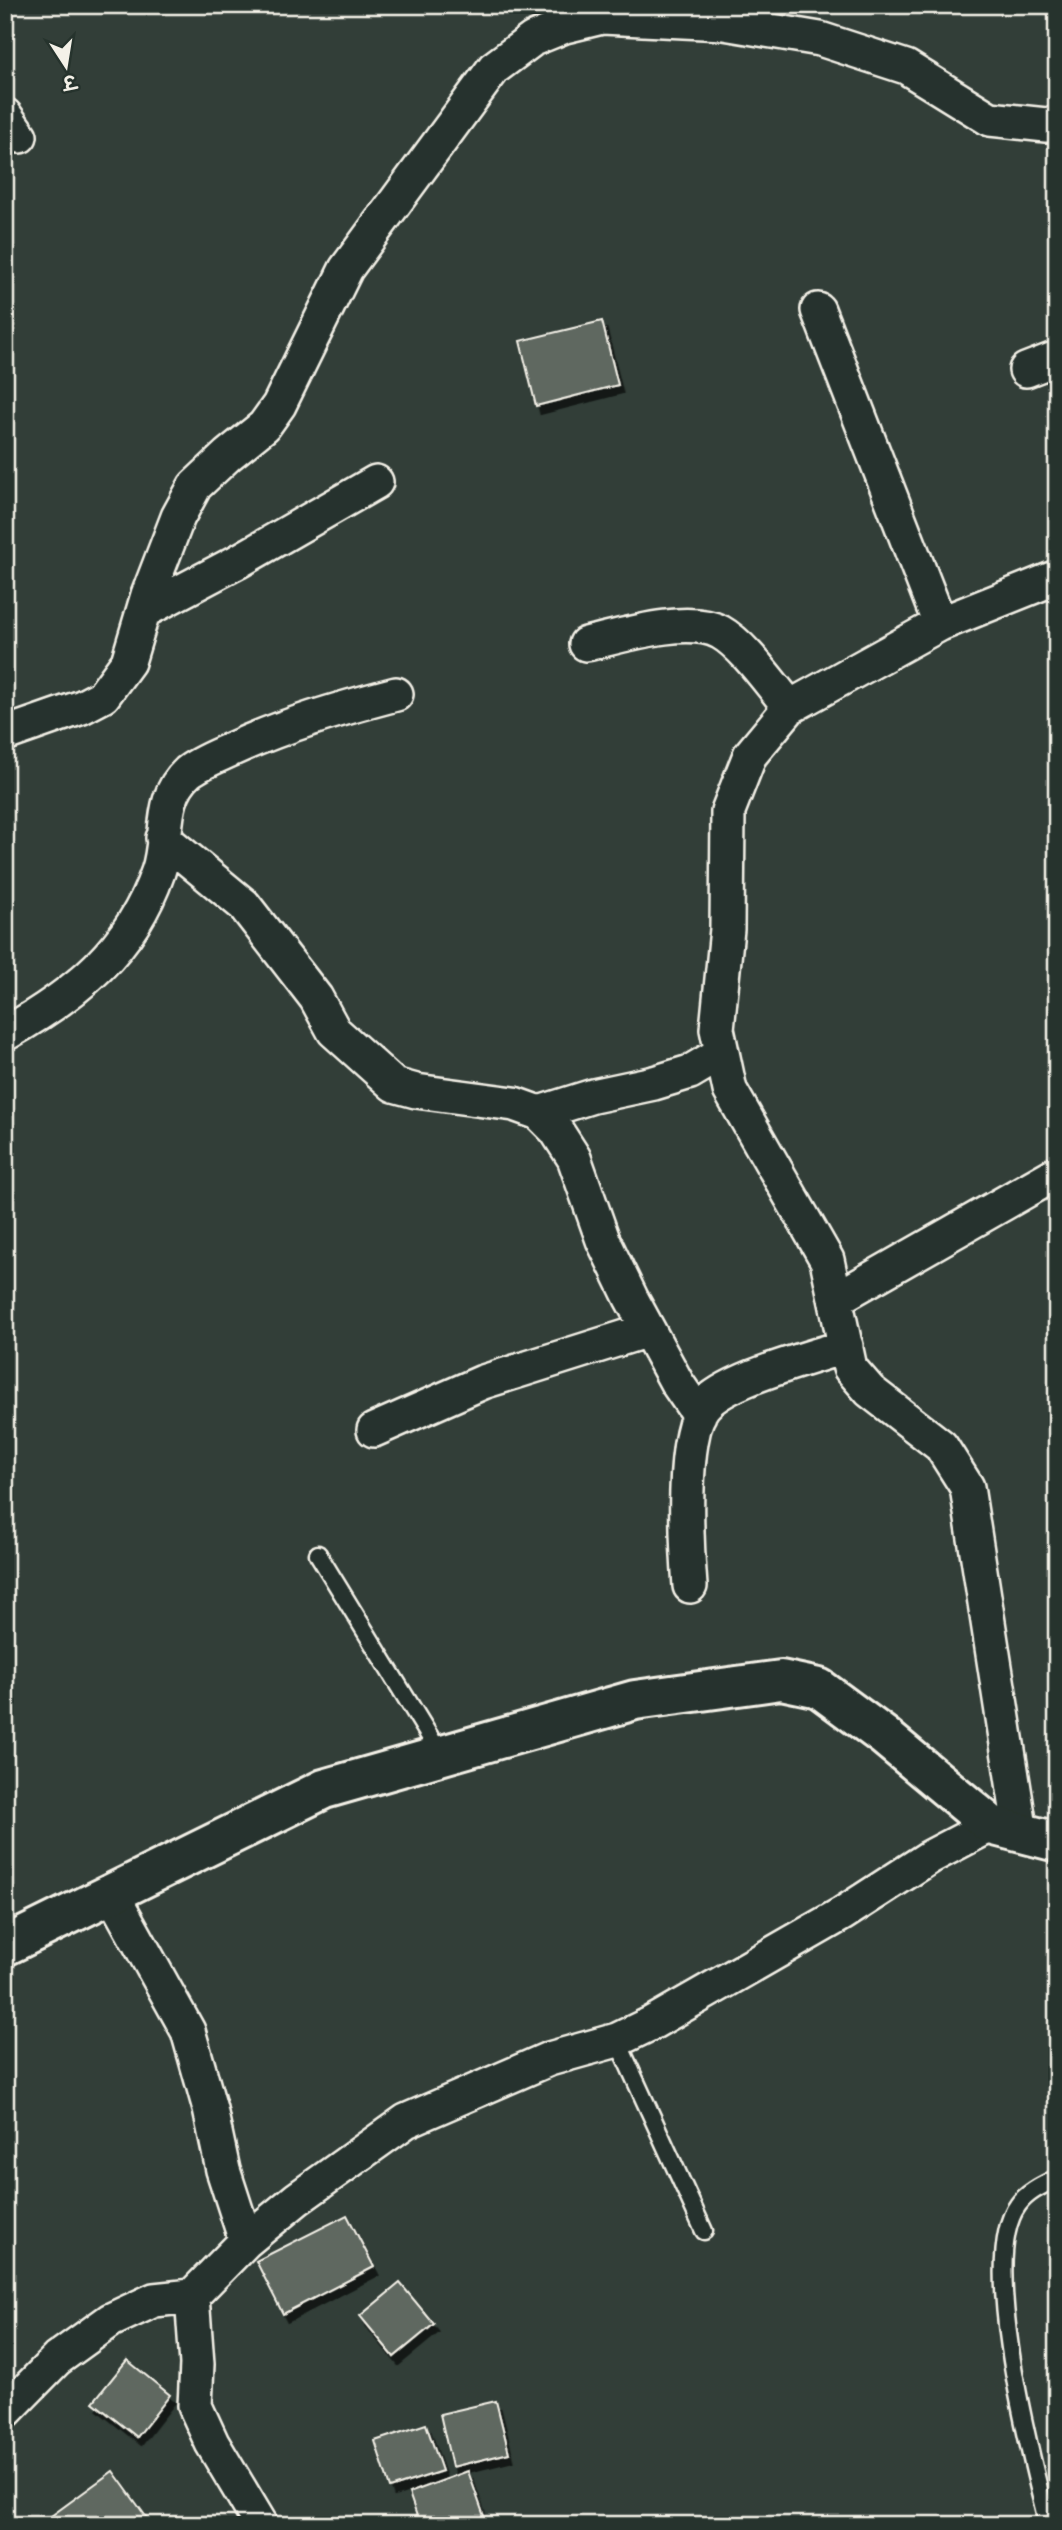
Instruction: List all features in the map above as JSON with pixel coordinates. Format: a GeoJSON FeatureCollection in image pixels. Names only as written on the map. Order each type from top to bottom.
{"type":"FeatureCollection","features":[{"type":"Feature","properties":{"kind":"street"},"geometry":{"type":"LineString","coordinates":[[5,734],[82,707],[103,695],[128,662],[178,517],[195,486],[264,426],[279,405],[346,269],[494,68],[533,39],[565,26],[603,17],[724,23],[820,39],[906,67],[990,119],[1046,125],[1057,123]]}},
{"type":"Feature","properties":{"kind":"street"},"geometry":{"type":"LineString","coordinates":[[818,310],[940,624]]}},
{"type":"Feature","properties":{"kind":"street"},"geometry":{"type":"LineString","coordinates":[[1026,370],[1057,358]]}},
{"type":"Feature","properties":{"kind":"street"},"geometry":{"type":"LineString","coordinates":[[144,611],[237,562],[376,482]]}},
{"type":"Feature","properties":{"kind":"street"},"geometry":{"type":"LineString","coordinates":[[1023,1834],[967,1487],[941,1446],[870,1391],[850,1368],[827,1260],[730,1090],[717,1029],[727,929],[728,811],[750,755],[790,707],[940,624],[1057,577]]}},
{"type":"Feature","properties":{"kind":"street"},"geometry":{"type":"LineString","coordinates":[[586,644],[642,631],[702,626],[721,633],[741,650],[790,707]]}},
{"type":"Feature","properties":{"kind":"street"},"geometry":{"type":"LineString","coordinates":[[5,1034],[95,973],[134,926],[159,870],[172,793],[188,772],[218,755],[288,726],[327,712],[396,694]]}},
{"type":"Feature","properties":{"kind":"street"},"geometry":{"type":"LineString","coordinates":[[163,838],[244,905],[316,998],[334,1031],[394,1085],[416,1091],[514,1104],[539,1114],[556,1130],[574,1158],[603,1240],[648,1330],[677,1383],[699,1415]]}},
{"type":"Feature","properties":{"kind":"street"},"geometry":{"type":"LineString","coordinates":[[539,1114],[593,1096],[690,1072],[722,1053]]}},
{"type":"Feature","properties":{"kind":"street"},"geometry":{"type":"LineString","coordinates":[[836,1299],[1057,1173]]}},
{"type":"Feature","properties":{"kind":"street"},"geometry":{"type":"LineString","coordinates":[[374,1430],[483,1382],[648,1330]]}},
{"type":"Feature","properties":{"kind":"street"},"geometry":{"type":"LineString","coordinates":[[690,1586],[685,1516],[693,1428],[704,1406],[737,1383],[846,1346]]}},
{"type":"Feature","properties":{"kind":"street"},"geometry":{"type":"LineString","coordinates":[[5,1946],[324,1789],[635,1700],[781,1680],[819,1688],[1023,1834]]}},
{"type":"Feature","properties":{"kind":"street"},"geometry":{"type":"LineString","coordinates":[[5,2412],[57,2359],[111,2320],[154,2300],[192,2296],[246,2241],[297,2199],[406,2121],[550,2059],[617,2040],[652,2024],[831,1921],[930,1857],[1023,1834]]}},
{"type":"Feature","properties":{"kind":"street"},"geometry":{"type":"LineString","coordinates":[[112,1894],[188,2031],[210,2109],[223,2170],[246,2241]]}},
{"type":"Feature","properties":{"kind":"street"},"geometry":{"type":"LineString","coordinates":[[192,2296],[197,2364],[195,2406],[212,2443],[261,2525]]}},
{"type":"Feature","properties":{"kind":"lane"},"geometry":{"type":"LineString","coordinates":[[318,1554],[440,1755]]}},
{"type":"Feature","properties":{"kind":"lane"},"geometry":{"type":"LineString","coordinates":[[617,2040],[704,2231]]}},
{"type":"Feature","properties":{"kind":"lane"},"geometry":{"type":"LineString","coordinates":[[1048,2525],[1013,2375],[1003,2258],[1008,2230],[1017,2206],[1035,2189],[1057,2178]]}},
{"type":"Feature","properties":{"kind":"building"},"geometry":{"type":"Polygon","coordinates":[[[602,321],[618,385],[536,406],[520,341],[602,321]]]}},
{"type":"Feature","properties":{"kind":"building"},"geometry":{"type":"Polygon","coordinates":[[[347,2215],[374,2267],[283,2314],[256,2261],[347,2215]]]}},
{"type":"Feature","properties":{"kind":"building"},"geometry":{"type":"Polygon","coordinates":[[[400,2283],[434,2324],[394,2357],[360,2316],[400,2283]]]}},
{"type":"Feature","properties":{"kind":"building"},"geometry":{"type":"Polygon","coordinates":[[[127,2360],[170,2395],[137,2437],[93,2402],[127,2360]]]}},
{"type":"Feature","properties":{"kind":"building"},"geometry":{"type":"Polygon","coordinates":[[[1057,2363],[1057,2393],[1051,2365],[1057,2363]]]}},
{"type":"Feature","properties":{"kind":"building"},"geometry":{"type":"Polygon","coordinates":[[[496,2401],[509,2453],[452,2467],[440,2414],[496,2401]]]}},
{"type":"Feature","properties":{"kind":"building"},"geometry":{"type":"Polygon","coordinates":[[[426,2424],[442,2471],[390,2488],[375,2441],[426,2424]]]}},
{"type":"Feature","properties":{"kind":"building"},"geometry":{"type":"Polygon","coordinates":[[[113,2471],[152,2525],[51,2525],[47,2519],[113,2471]]]}},
{"type":"Feature","properties":{"kind":"building"},"geometry":{"type":"Polygon","coordinates":[[[468,2471],[487,2525],[420,2525],[409,2493],[468,2471]]]}}]}
